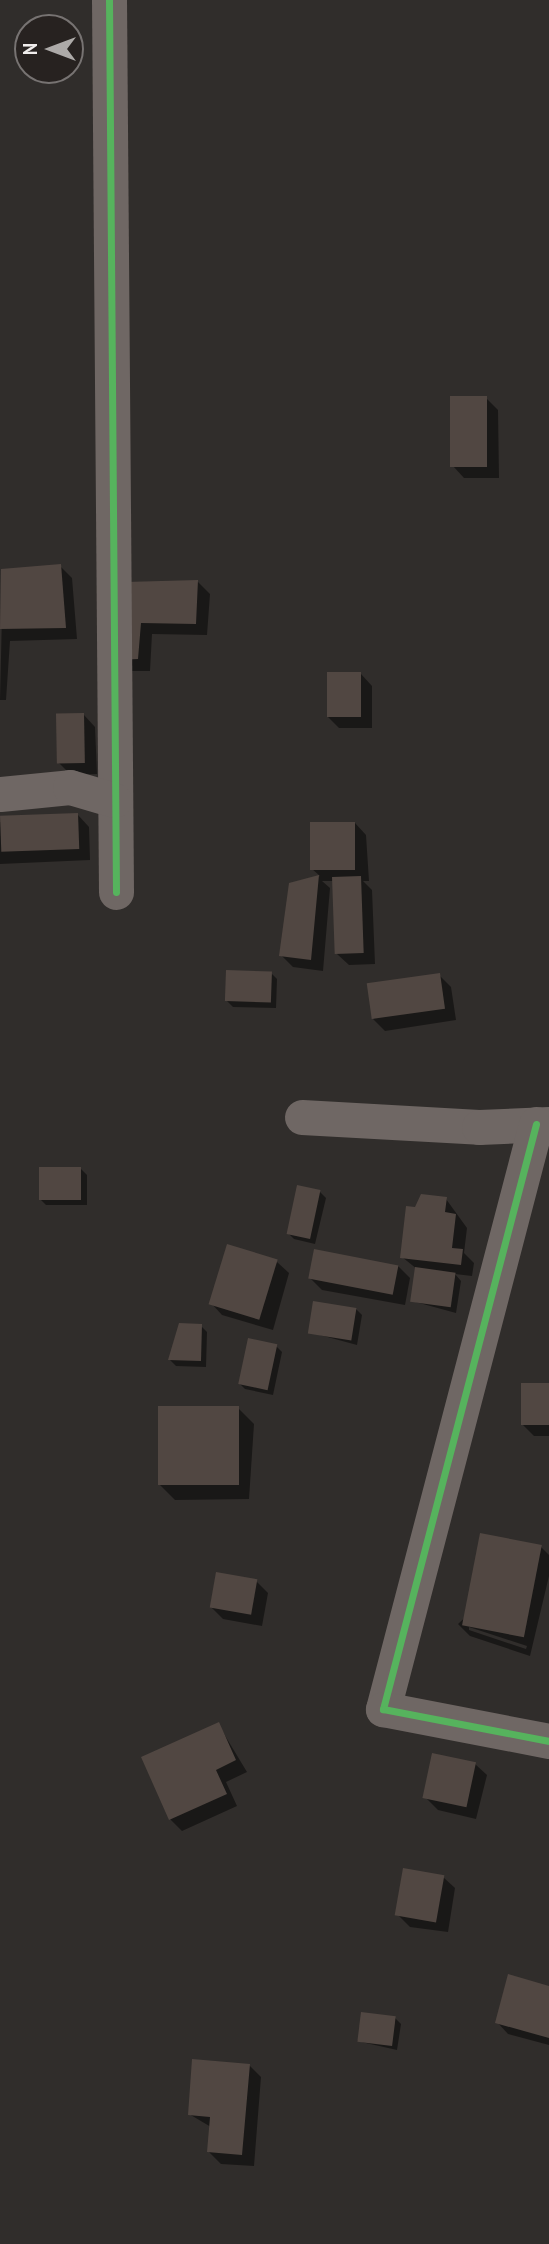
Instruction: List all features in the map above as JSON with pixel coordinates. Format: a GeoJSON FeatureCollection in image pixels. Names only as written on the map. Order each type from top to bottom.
{"type":"FeatureCollection","features":[{"type":"Feature","properties":{"kind":"street"},"geometry":{"type":"LineString","coordinates":[[109,0],[116,892]]}},
{"type":"Feature","properties":{"kind":"street"},"geometry":{"type":"LineString","coordinates":[[0,794],[70,787],[114,800]]}},
{"type":"Feature","properties":{"kind":"street"},"geometry":{"type":"LineString","coordinates":[[302,1117],[543,1124],[383,1709],[549,1741]]}},
{"type":"Feature","properties":{"kind":"building"},"geometry":{"type":"Polygon","coordinates":[[[450,396],[487,396],[487,467],[450,467],[450,396]]]}},
{"type":"Feature","properties":{"kind":"building"},"geometry":{"type":"Polygon","coordinates":[[[61,564],[66,628],[0,629],[1,569],[61,564]]]}},
{"type":"Feature","properties":{"kind":"building"},"geometry":{"type":"Polygon","coordinates":[[[198,580],[196,624],[141,623],[138,659],[117,660],[125,582],[198,580]]]}},
{"type":"Feature","properties":{"kind":"building"},"geometry":{"type":"Polygon","coordinates":[[[327,672],[361,672],[361,717],[327,717],[327,672]]]}},
{"type":"Feature","properties":{"kind":"building"},"geometry":{"type":"Polygon","coordinates":[[[56,713],[84,713],[85,763],[57,763],[56,713]]]}},
{"type":"Feature","properties":{"kind":"building"},"geometry":{"type":"Polygon","coordinates":[[[78,813],[79,849],[1,852],[0,816],[78,813]]]}},
{"type":"Feature","properties":{"kind":"building"},"geometry":{"type":"Polygon","coordinates":[[[310,822],[355,822],[355,870],[310,870],[310,822]]]}},
{"type":"Feature","properties":{"kind":"building"},"geometry":{"type":"Polygon","coordinates":[[[319,875],[311,960],[279,956],[289,883],[319,875]]]}},
{"type":"Feature","properties":{"kind":"building"},"geometry":{"type":"Polygon","coordinates":[[[361,876],[364,953],[335,954],[332,877],[361,876]]]}},
{"type":"Feature","properties":{"kind":"building"},"geometry":{"type":"Polygon","coordinates":[[[226,970],[272,972],[271,1003],[225,1001],[226,970]]]}},
{"type":"Feature","properties":{"kind":"building"},"geometry":{"type":"Polygon","coordinates":[[[440,973],[445,1009],[372,1019],[367,983],[440,973]]]}},
{"type":"Feature","properties":{"kind":"building"},"geometry":{"type":"Polygon","coordinates":[[[39,1167],[81,1167],[81,1200],[39,1200],[39,1167]]]}},
{"type":"Feature","properties":{"kind":"building"},"geometry":{"type":"Polygon","coordinates":[[[297,1185],[320,1190],[310,1239],[287,1234],[297,1185]]]}},
{"type":"Feature","properties":{"kind":"building"},"geometry":{"type":"Polygon","coordinates":[[[421,1194],[447,1197],[445,1212],[456,1214],[452,1248],[463,1249],[461,1265],[400,1258],[406,1206],[415,1207],[421,1194]]]}},
{"type":"Feature","properties":{"kind":"building"},"geometry":{"type":"Polygon","coordinates":[[[227,1244],[278,1259],[259,1320],[209,1304],[227,1244]]]}},
{"type":"Feature","properties":{"kind":"building"},"geometry":{"type":"Polygon","coordinates":[[[314,1249],[398,1265],[393,1295],[308,1278],[314,1249]]]}},
{"type":"Feature","properties":{"kind":"building"},"geometry":{"type":"Polygon","coordinates":[[[415,1267],[456,1273],[451,1307],[410,1302],[415,1267]]]}},
{"type":"Feature","properties":{"kind":"building"},"geometry":{"type":"Polygon","coordinates":[[[313,1301],[356,1308],[351,1340],[308,1334],[313,1301]]]}},
{"type":"Feature","properties":{"kind":"building"},"geometry":{"type":"Polygon","coordinates":[[[179,1323],[202,1324],[201,1361],[168,1360],[179,1323]]]}},
{"type":"Feature","properties":{"kind":"building"},"geometry":{"type":"Polygon","coordinates":[[[248,1338],[277,1344],[268,1390],[238,1384],[248,1338]]]}},
{"type":"Feature","properties":{"kind":"building"},"geometry":{"type":"Polygon","coordinates":[[[521,1383],[549,1383],[549,1425],[521,1425],[521,1383]]]}},
{"type":"Feature","properties":{"kind":"building"},"geometry":{"type":"Polygon","coordinates":[[[158,1406],[239,1406],[239,1485],[158,1485],[158,1406]]]}},
{"type":"Feature","properties":{"kind":"building"},"geometry":{"type":"Polygon","coordinates":[[[480,1533],[542,1545],[524,1637],[462,1625],[480,1533]]]}},
{"type":"Feature","properties":{"kind":"building"},"geometry":{"type":"Polygon","coordinates":[[[216,1572],[257,1579],[251,1615],[210,1607],[216,1572]]]}},
{"type":"Feature","properties":{"kind":"building"},"geometry":{"type":"Polygon","coordinates":[[[219,1722],[236,1760],[216,1770],[227,1794],[169,1820],[141,1757],[219,1722]]]}},
{"type":"Feature","properties":{"kind":"building"},"geometry":{"type":"Polygon","coordinates":[[[432,1753],[476,1762],[466,1807],[422,1798],[432,1753]]]}},
{"type":"Feature","properties":{"kind":"building"},"geometry":{"type":"Polygon","coordinates":[[[403,1868],[444,1875],[436,1923],[395,1915],[403,1868]]]}},
{"type":"Feature","properties":{"kind":"building"},"geometry":{"type":"Polygon","coordinates":[[[508,1974],[549,1986],[549,2038],[495,2023],[508,1974]]]}},
{"type":"Feature","properties":{"kind":"building"},"geometry":{"type":"Polygon","coordinates":[[[361,2012],[396,2016],[392,2046],[357,2042],[361,2012]]]}},
{"type":"Feature","properties":{"kind":"building"},"geometry":{"type":"Polygon","coordinates":[[[192,2059],[250,2064],[242,2155],[207,2152],[210,2117],[188,2115],[192,2059]]]}},
{"type":"Feature","properties":{"kind":"cycle path"},"geometry":{"type":"LineString","coordinates":[[109,0],[116,892]]}},
{"type":"Feature","properties":{"kind":"cycle path"},"geometry":{"type":"LineString","coordinates":[[536,1124],[383,1709],[549,1741]]}}]}
